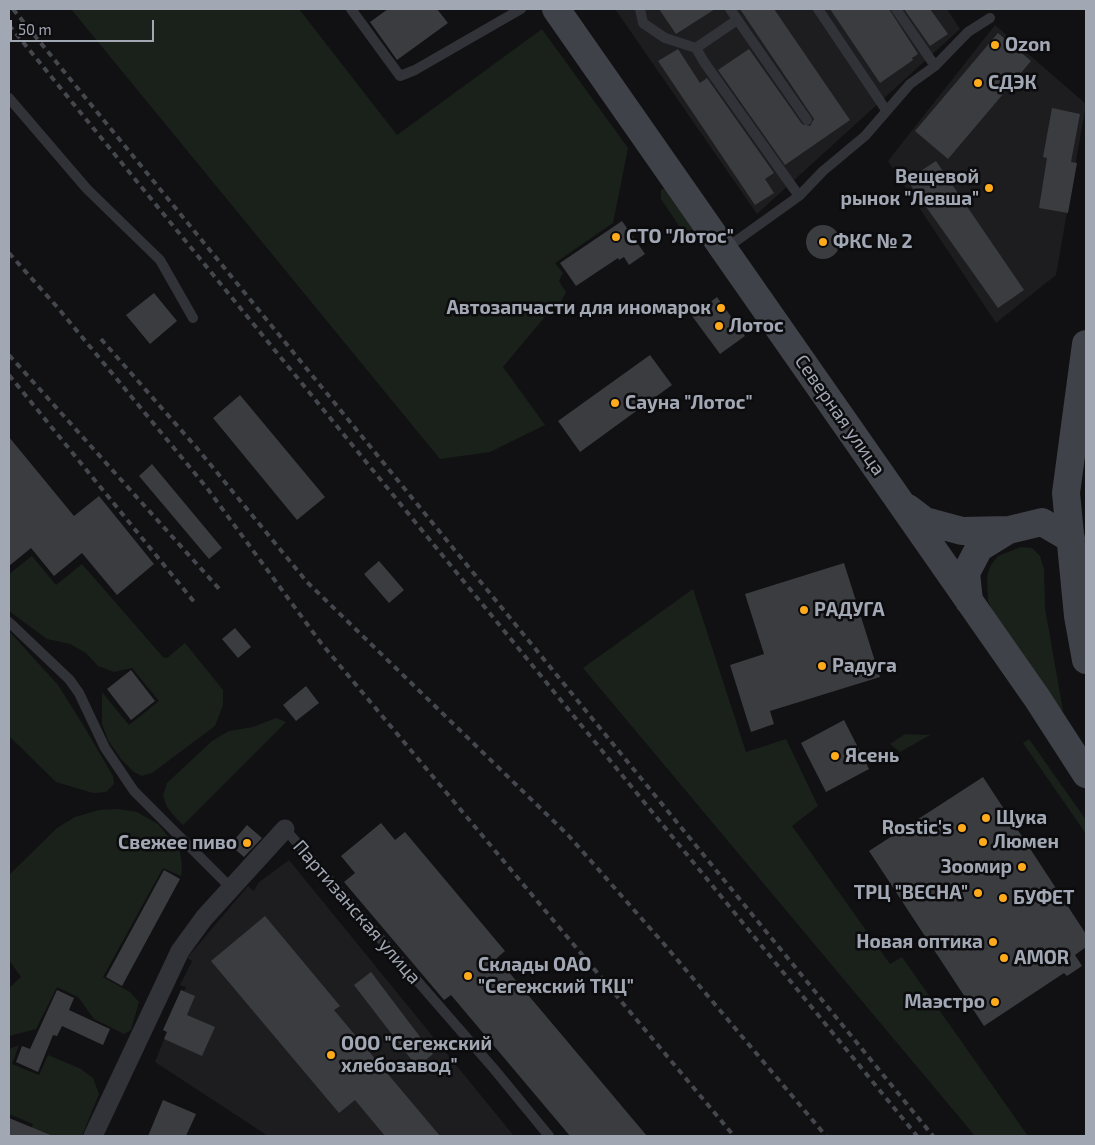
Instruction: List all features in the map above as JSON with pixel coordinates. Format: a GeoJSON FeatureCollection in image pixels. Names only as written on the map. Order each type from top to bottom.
{"type":"FeatureCollection","features":[{"type":"Feature","properties":{"kind":"street","name":"Северная улица"},"geometry":{"type":"LineString","coordinates":[[556,9],[969,601],[1086,774]]}},
{"type":"Feature","properties":{"kind":"street"},"geometry":{"type":"LineString","coordinates":[[1086,344],[1066,493],[1075,537],[1078,616],[1086,660]]}},
{"type":"Feature","properties":{"kind":"street"},"geometry":{"type":"LineString","coordinates":[[969,601],[966,573],[979,548],[1009,530],[1037,517],[1066,493]]}},
{"type":"Feature","properties":{"kind":"street"},"geometry":{"type":"LineString","coordinates":[[900,502],[925,521],[962,531],[1009,530],[1042,522],[1075,537]]}},
{"type":"Feature","properties":{"kind":"street","name":"Партизанская улица"},"geometry":{"type":"LineString","coordinates":[[93,1136],[180,951],[204,918],[285,829]]}},
{"type":"Feature","properties":{"kind":"lane"},"geometry":{"type":"LineString","coordinates":[[351,9],[400,76],[415,70],[521,9]]}},
{"type":"Feature","properties":{"kind":"lane"},"geometry":{"type":"LineString","coordinates":[[640,9],[644,23],[665,38],[696,48],[799,196]]}},
{"type":"Feature","properties":{"kind":"lane"},"geometry":{"type":"LineString","coordinates":[[730,9],[807,120]]}},
{"type":"Feature","properties":{"kind":"lane"},"geometry":{"type":"LineString","coordinates":[[818,9],[886,110]]}},
{"type":"Feature","properties":{"kind":"lane"},"geometry":{"type":"LineString","coordinates":[[896,9],[935,66]]}},
{"type":"Feature","properties":{"kind":"lane"},"geometry":{"type":"LineString","coordinates":[[724,250],[799,196],[823,171],[865,136],[910,84],[935,66],[961,38],[990,18]]}},
{"type":"Feature","properties":{"kind":"lane"},"geometry":{"type":"LineString","coordinates":[[696,48],[737,20]]}},
{"type":"Feature","properties":{"kind":"lane"},"geometry":{"type":"LineString","coordinates":[[9,98],[87,189],[160,260],[193,318]]}},
{"type":"Feature","properties":{"kind":"lane"},"geometry":{"type":"LineString","coordinates":[[9,622],[69,679],[78,693],[105,748],[134,792],[231,888]]}},
{"type":"Feature","properties":{"kind":"lane","name":"Партизанская улица"},"geometry":{"type":"LineString","coordinates":[[285,829],[494,1069],[549,1136]]}},
{"type":"Feature","properties":{"kind":"shaded area"},"geometry":{"type":"Polygon","coordinates":[[[71,9],[299,9],[397,135],[542,29],[628,148],[613,223],[555,263],[563,273],[559,281],[566,292],[561,302],[548,313],[503,367],[545,425],[490,452],[440,459],[71,9]]]}},
{"type":"Feature","properties":{"kind":"shaded area"},"geometry":{"type":"Polygon","coordinates":[[[615,9],[947,9],[960,29],[757,214],[615,9]]]}},
{"type":"Feature","properties":{"kind":"shaded area","name":"Вещевой рынок \"Левша\""},"geometry":{"type":"Polygon","coordinates":[[[995,25],[1086,104],[1056,275],[996,323],[888,161],[995,25]]]}},
{"type":"Feature","properties":{"kind":"shaded area"},"geometry":{"type":"Polygon","coordinates":[[[669,186],[698,227],[690,231],[679,226],[661,199],[661,190],[669,186]]]}},
{"type":"Feature","properties":{"kind":"shaded area"},"geometry":{"type":"Polygon","coordinates":[[[1021,547],[1032,548],[1040,556],[1044,569],[1045,608],[1063,711],[993,612],[988,601],[987,576],[991,565],[998,556],[1021,547]]]}},
{"type":"Feature","properties":{"kind":"shaded area"},"geometry":{"type":"Polygon","coordinates":[[[32,556],[56,585],[82,564],[163,657],[167,658],[185,643],[223,690],[223,705],[215,726],[152,773],[142,776],[134,772],[121,759],[108,740],[102,724],[102,692],[129,725],[159,701],[132,668],[114,672],[98,666],[86,653],[70,644],[47,639],[9,611],[9,574],[32,556]]]}},
{"type":"Feature","properties":{"kind":"shaded area"},"geometry":{"type":"Polygon","coordinates":[[[693,589],[746,752],[786,739],[818,806],[792,826],[890,964],[902,957],[1028,1136],[975,1136],[583,668],[693,589]]]}},
{"type":"Feature","properties":{"kind":"shaded area"},"geometry":{"type":"Polygon","coordinates":[[[9,631],[58,685],[85,728],[113,776],[114,784],[106,792],[93,793],[56,782],[9,736],[9,631]]]}},
{"type":"Feature","properties":{"kind":"shaded area"},"geometry":{"type":"Polygon","coordinates":[[[276,718],[286,722],[183,825],[167,807],[163,795],[167,783],[212,741],[229,731],[253,727],[276,718]]]}},
{"type":"Feature","properties":{"kind":"shaded area"},"geometry":{"type":"Polygon","coordinates":[[[905,734],[930,735],[900,752],[890,744],[905,734]]]}},
{"type":"Feature","properties":{"kind":"shaded area"},"geometry":{"type":"Polygon","coordinates":[[[1029,739],[1086,820],[1086,834],[1023,743],[1029,739]]]}},
{"type":"Feature","properties":{"kind":"shaded area"},"geometry":{"type":"Polygon","coordinates":[[[118,809],[137,812],[158,824],[180,851],[182,867],[181,876],[163,868],[103,977],[130,992],[139,1002],[131,1030],[124,1034],[94,1019],[78,997],[57,987],[36,1029],[9,1036],[9,988],[21,977],[9,960],[9,875],[57,828],[75,817],[99,810],[118,809]]]}},
{"type":"Feature","properties":{"kind":"shaded area","name":"ООО \"Сегежский хлебозавод\""},"geometry":{"type":"Polygon","coordinates":[[[289,860],[514,1136],[268,1136],[155,1062],[167,1032],[163,1030],[181,990],[184,991],[186,987],[180,985],[192,961],[187,958],[248,886],[254,891],[258,883],[289,860]]]}},
{"type":"Feature","properties":{"kind":"shaded area"},"geometry":{"type":"Polygon","coordinates":[[[19,1045],[12,1064],[39,1075],[48,1055],[81,1069],[93,1078],[99,1094],[82,1136],[28,1136],[33,1124],[9,1114],[9,1049],[19,1045]]]}},
{"type":"Feature","properties":{"kind":"building"},"geometry":{"type":"Polygon","coordinates":[[[388,9],[437,9],[448,23],[397,60],[370,22],[388,9]]]}},
{"type":"Feature","properties":{"kind":"building"},"geometry":{"type":"Polygon","coordinates":[[[659,9],[715,9],[676,34],[659,9]]]}},
{"type":"Feature","properties":{"kind":"building"},"geometry":{"type":"Polygon","coordinates":[[[740,9],[774,9],[850,120],[785,165],[718,70],[749,49],[802,124],[810,126],[814,119],[740,9]]]}},
{"type":"Feature","properties":{"kind":"building"},"geometry":{"type":"Polygon","coordinates":[[[830,9],[889,9],[918,54],[912,58],[913,60],[880,83],[830,9]]]}},
{"type":"Feature","properties":{"kind":"building"},"geometry":{"type":"Polygon","coordinates":[[[904,9],[930,9],[948,34],[930,46],[904,9]]]}},
{"type":"Feature","properties":{"kind":"building"},"geometry":{"type":"Polygon","coordinates":[[[998,33],[1031,61],[948,159],[915,131],[998,33]]]}},
{"type":"Feature","properties":{"kind":"building"},"geometry":{"type":"Polygon","coordinates":[[[678,49],[700,83],[707,78],[774,173],[765,179],[774,193],[755,205],[658,61],[678,49]]]}},
{"type":"Feature","properties":{"kind":"building"},"geometry":{"type":"Polygon","coordinates":[[[1052,108],[1080,114],[1071,162],[1077,163],[1068,213],[1039,208],[1047,158],[1043,157],[1052,108]]]}},
{"type":"Feature","properties":{"kind":"building"},"geometry":{"type":"Polygon","coordinates":[[[936,161],[1024,290],[998,308],[907,180],[936,161]]]}},
{"type":"Feature","properties":{"kind":"building","name":"СТО \"Лотос\""},"geometry":{"type":"Polygon","coordinates":[[[622,221],[645,254],[629,265],[624,257],[619,260],[618,258],[576,286],[560,263],[622,221]]]}},
{"type":"Feature","properties":{"kind":"building","name":"ФКС № 2"},"geometry":{"type":"Polygon","coordinates":[[[823,225],[835,230],[840,242],[835,254],[823,259],[811,254],[806,242],[811,230],[823,225]]]}},
{"type":"Feature","properties":{"kind":"building"},"geometry":{"type":"Polygon","coordinates":[[[154,293],[177,321],[150,344],[126,315],[154,293]]]}},
{"type":"Feature","properties":{"kind":"building","name":"Лотос"},"geometry":{"type":"Polygon","coordinates":[[[717,297],[745,336],[720,354],[692,316],[717,297]]]}},
{"type":"Feature","properties":{"kind":"building","name":"Сауна \"Лотос\""},"geometry":{"type":"Polygon","coordinates":[[[650,355],[672,385],[580,452],[558,421],[650,355]]]}},
{"type":"Feature","properties":{"kind":"building"},"geometry":{"type":"Polygon","coordinates":[[[240,395],[325,497],[297,520],[213,418],[240,395]]]}},
{"type":"Feature","properties":{"kind":"building"},"geometry":{"type":"Polygon","coordinates":[[[9,437],[74,516],[99,496],[154,564],[117,595],[82,553],[54,576],[31,548],[9,566],[9,437]]]}},
{"type":"Feature","properties":{"kind":"building"},"geometry":{"type":"Polygon","coordinates":[[[152,464],[222,548],[209,559],[139,476],[152,464]]]}},
{"type":"Feature","properties":{"kind":"building"},"geometry":{"type":"Polygon","coordinates":[[[379,561],[404,590],[389,603],[364,574],[379,561]]]}},
{"type":"Feature","properties":{"kind":"building"},"geometry":{"type":"Polygon","coordinates":[[[844,563],[880,677],[770,711],[774,724],[751,732],[730,665],[764,654],[745,594],[844,563]]]}},
{"type":"Feature","properties":{"kind":"building"},"geometry":{"type":"Polygon","coordinates":[[[235,628],[251,647],[238,658],[222,639],[235,628]]]}},
{"type":"Feature","properties":{"kind":"building"},"geometry":{"type":"Polygon","coordinates":[[[131,670],[155,701],[131,720],[107,689],[131,670]]]}},
{"type":"Feature","properties":{"kind":"building"},"geometry":{"type":"Polygon","coordinates":[[[306,686],[319,703],[296,721],[283,705],[306,686]]]}},
{"type":"Feature","properties":{"kind":"building","name":"Ясень"},"geometry":{"type":"Polygon","coordinates":[[[844,720],[869,769],[826,792],[801,743],[844,720]]]}},
{"type":"Feature","properties":{"kind":"building","name":"ТРЦ \"ВЕСНА\""},"geometry":{"type":"Polygon","coordinates":[[[983,777],[1086,934],[1086,947],[1075,955],[1082,966],[1067,976],[1064,973],[984,1026],[869,851],[983,777]]]}},
{"type":"Feature","properties":{"kind":"building","name":"Склады ОАО \"Сегежский ТКЦ\""},"geometry":{"type":"Polygon","coordinates":[[[381,823],[395,840],[405,832],[505,951],[497,958],[647,1136],[570,1136],[451,995],[444,1000],[344,882],[355,873],[341,856],[381,823]]]}},
{"type":"Feature","properties":{"kind":"building","name":"Свежее пиво"},"geometry":{"type":"Polygon","coordinates":[[[247,825],[262,838],[244,857],[230,845],[247,825]]]}},
{"type":"Feature","properties":{"kind":"building"},"geometry":{"type":"Polygon","coordinates":[[[164,870],[180,879],[122,986],[106,977],[164,870]]]}},
{"type":"Feature","properties":{"kind":"building","name":"ООО \"Сегежский хлебозавод\""},"geometry":{"type":"Polygon","coordinates":[[[265,916],[340,1006],[334,1010],[440,1136],[385,1136],[355,1100],[339,1113],[211,961],[265,916]]]}},
{"type":"Feature","properties":{"kind":"building"},"geometry":{"type":"Polygon","coordinates":[[[371,972],[433,1054],[417,1067],[354,985],[371,972]]]}},
{"type":"Feature","properties":{"kind":"building"},"geometry":{"type":"Polygon","coordinates":[[[57,990],[74,998],[69,1010],[110,1029],[103,1045],[62,1026],[57,1036],[53,1035],[38,1072],[16,1062],[22,1046],[30,1049],[57,990]]]}},
{"type":"Feature","properties":{"kind":"building"},"geometry":{"type":"Polygon","coordinates":[[[181,990],[195,996],[187,1015],[215,1027],[202,1056],[164,1039],[167,1032],[163,1030],[181,990]]]}},
{"type":"Feature","properties":{"kind":"building"},"geometry":{"type":"Polygon","coordinates":[[[163,1100],[196,1114],[186,1136],[148,1136],[163,1100]]]}},
{"type":"Feature","properties":{"kind":"building"},"geometry":{"type":"Polygon","coordinates":[[[9,1118],[53,1136],[9,1136],[9,1118]]]}},
{"type":"Feature","properties":{"kind":"railway"},"geometry":{"type":"LineString","coordinates":[[13,9],[933,1136]]}},
{"type":"Feature","properties":{"kind":"railway"},"geometry":{"type":"LineString","coordinates":[[9,25],[917,1136]]}},
{"type":"Feature","properties":{"kind":"railway"},"geometry":{"type":"LineString","coordinates":[[9,253],[58,308],[207,488],[321,643],[734,1136]]}},
{"type":"Feature","properties":{"kind":"railway"},"geometry":{"type":"LineString","coordinates":[[101,339],[196,447],[307,582],[568,835],[664,944],[826,1136]]}},
{"type":"Feature","properties":{"kind":"railway"},"geometry":{"type":"LineString","coordinates":[[9,355],[222,592]]}},
{"type":"Feature","properties":{"kind":"railway"},"geometry":{"type":"LineString","coordinates":[[9,375],[195,603]]}},
{"type":"Feature","properties":{"kind":"place","name":"Ozon"},"geometry":{"type":"Point","coordinates":[995,45]}},
{"type":"Feature","properties":{"kind":"place","name":"СДЭК"},"geometry":{"type":"Point","coordinates":[978,83]}},
{"type":"Feature","properties":{"kind":"place","name":"Вещевой рынок \"Левша\""},"geometry":{"type":"Point","coordinates":[989,188]}},
{"type":"Feature","properties":{"kind":"place","name":"СТО \"Лотос\""},"geometry":{"type":"Point","coordinates":[616,237]}},
{"type":"Feature","properties":{"kind":"place","name":"ФКС № 2"},"geometry":{"type":"Point","coordinates":[823,242]}},
{"type":"Feature","properties":{"kind":"place","name":"Автозапчасти для иномарок"},"geometry":{"type":"Point","coordinates":[721,308]}},
{"type":"Feature","properties":{"kind":"place","name":"Лотос"},"geometry":{"type":"Point","coordinates":[719,326]}},
{"type":"Feature","properties":{"kind":"place","name":"Сауна \"Лотос\""},"geometry":{"type":"Point","coordinates":[615,403]}},
{"type":"Feature","properties":{"kind":"place","name":"РАДУГА"},"geometry":{"type":"Point","coordinates":[804,610]}},
{"type":"Feature","properties":{"kind":"place","name":"Радуга"},"geometry":{"type":"Point","coordinates":[822,666]}},
{"type":"Feature","properties":{"kind":"place","name":"Ясень"},"geometry":{"type":"Point","coordinates":[835,756]}},
{"type":"Feature","properties":{"kind":"place","name":"Щука"},"geometry":{"type":"Point","coordinates":[986,818]}},
{"type":"Feature","properties":{"kind":"place","name":"Rostic's"},"geometry":{"type":"Point","coordinates":[962,828]}},
{"type":"Feature","properties":{"kind":"place","name":"Люмен"},"geometry":{"type":"Point","coordinates":[983,842]}},
{"type":"Feature","properties":{"kind":"place","name":"Свежее пиво"},"geometry":{"type":"Point","coordinates":[247,843]}},
{"type":"Feature","properties":{"kind":"place","name":"Зоомир"},"geometry":{"type":"Point","coordinates":[1022,867]}},
{"type":"Feature","properties":{"kind":"place","name":"ТРЦ \"ВЕСНА\""},"geometry":{"type":"Point","coordinates":[978,893]}},
{"type":"Feature","properties":{"kind":"place","name":"БУФЕТ"},"geometry":{"type":"Point","coordinates":[1003,898]}},
{"type":"Feature","properties":{"kind":"place","name":"Новая оптика"},"geometry":{"type":"Point","coordinates":[993,942]}},
{"type":"Feature","properties":{"kind":"place","name":"AMOR"},"geometry":{"type":"Point","coordinates":[1004,958]}},
{"type":"Feature","properties":{"kind":"place","name":"Склады ОАО \"Сегежский ТКЦ\""},"geometry":{"type":"Point","coordinates":[468,976]}},
{"type":"Feature","properties":{"kind":"place","name":"Маэстро"},"geometry":{"type":"Point","coordinates":[995,1002]}},
{"type":"Feature","properties":{"kind":"place","name":"ООО \"Сегежский хлебозавод\""},"geometry":{"type":"Point","coordinates":[331,1055]}}]}
